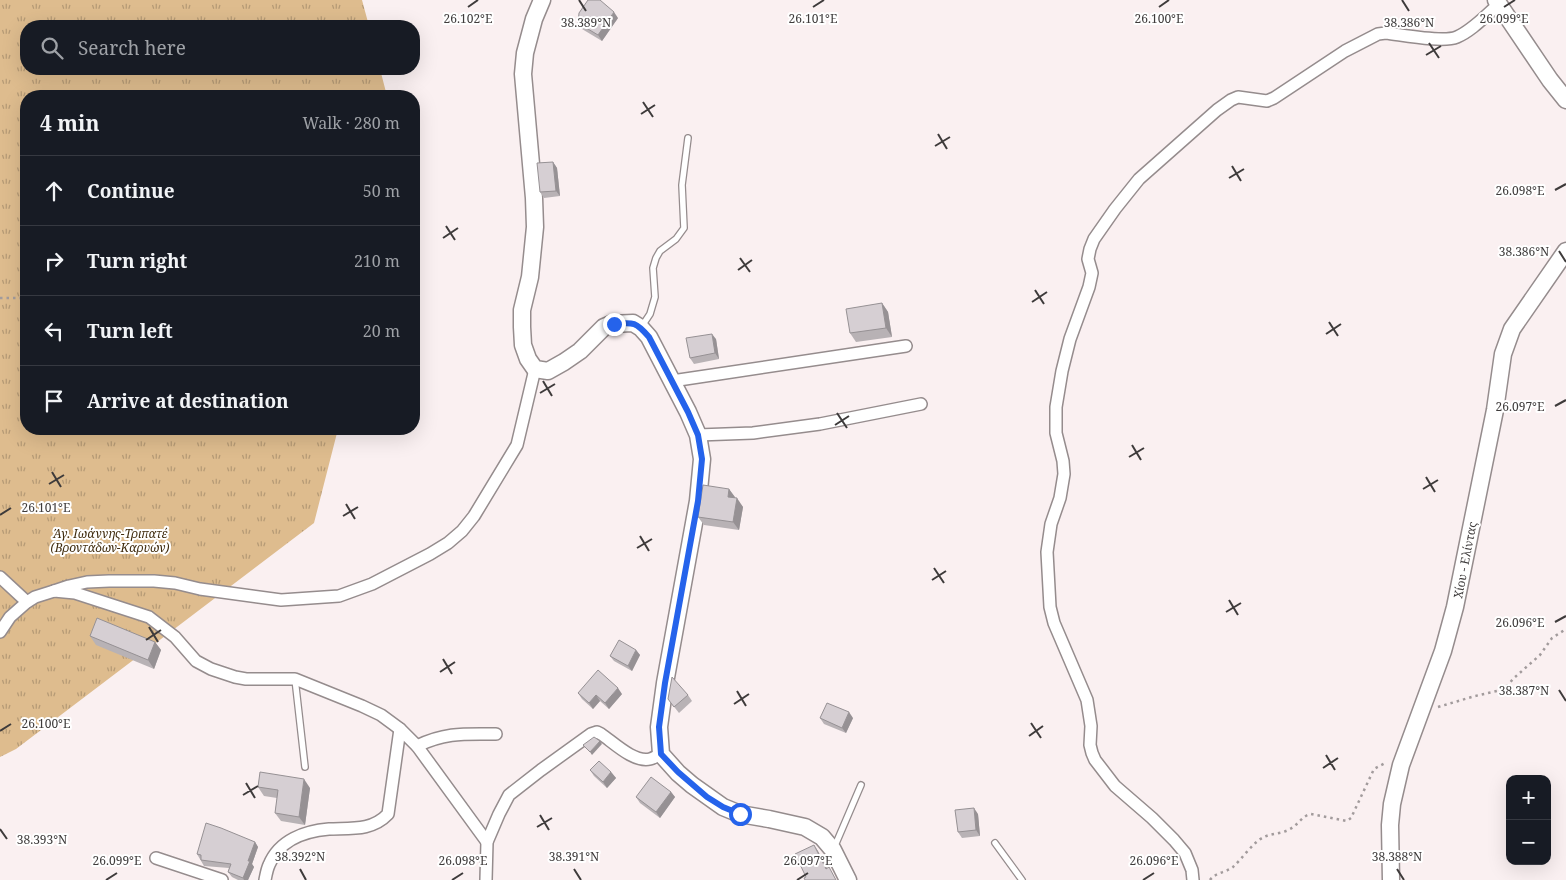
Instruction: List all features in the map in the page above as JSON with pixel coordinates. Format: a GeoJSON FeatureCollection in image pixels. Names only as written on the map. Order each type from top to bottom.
{"type":"FeatureCollection","features":[{"type":"Feature","properties":{"kind":"street"},"geometry":{"type":"LineString","coordinates":[[0,632],[10,617],[26,602],[43,594],[87,582],[154,581],[280,600],[339,596],[372,584],[448,543],[462,531],[517,445],[535,369],[523,345],[522,327],[522,310],[530,277],[535,227],[524,53],[542,0]]}},
{"type":"Feature","properties":{"kind":"street"},"geometry":{"type":"LineString","coordinates":[[1194,880],[1185,853],[1174,840],[1115,786],[1095,760],[1090,745],[1092,726],[1087,700],[1057,631],[1050,607],[1047,568],[1049,536],[1060,498],[1064,474],[1063,461],[1056,433],[1056,407],[1070,339],[1089,287],[1092,273],[1088,258],[1094,240],[1115,208],[1139,178],[1217,110],[1238,97],[1267,101],[1274,98],[1344,51],[1378,34],[1386,33],[1446,39],[1457,37],[1465,33],[1497,2],[1550,80],[1566,100]]}},
{"type":"Feature","properties":{"kind":"street","name":"Χίου - Ελίντας"},"geometry":{"type":"LineString","coordinates":[[1391,880],[1390,825],[1392,804],[1401,765],[1443,651],[1456,607],[1495,410],[1503,354],[1512,329],[1566,251]]}},
{"type":"Feature","properties":{"kind":"street"},"geometry":{"type":"LineString","coordinates":[[535,369],[548,371],[564,362],[580,351],[608,325],[633,323],[641,328],[649,337],[698,435],[702,459],[701,479],[659,727],[661,754],[692,785],[723,807],[740,814],[805,827],[822,836],[833,850],[848,880]]}},
{"type":"Feature","properties":{"kind":"street"},"geometry":{"type":"LineString","coordinates":[[672,381],[906,346]]}},
{"type":"Feature","properties":{"kind":"street"},"geometry":{"type":"LineString","coordinates":[[698,435],[753,433],[820,424],[921,404]]}},
{"type":"Feature","properties":{"kind":"street"},"geometry":{"type":"LineString","coordinates":[[0,578],[26,602]]}},
{"type":"Feature","properties":{"kind":"street"},"geometry":{"type":"LineString","coordinates":[[54,591],[75,593],[149,617],[175,637],[196,661],[223,674],[246,679],[295,679],[381,715],[400,729],[417,746],[487,842]]}},
{"type":"Feature","properties":{"kind":"street"},"geometry":{"type":"LineString","coordinates":[[265,880],[269,864],[280,848],[291,839],[311,832],[372,825],[382,820],[388,814],[400,729]]}},
{"type":"Feature","properties":{"kind":"street"},"geometry":{"type":"LineString","coordinates":[[486,880],[487,842],[509,795],[591,734],[597,732],[601,734],[640,759],[650,759],[661,754]]}},
{"type":"Feature","properties":{"kind":"street"},"geometry":{"type":"LineString","coordinates":[[417,746],[434,738],[454,734],[496,734]]}},
{"type":"Feature","properties":{"kind":"street"},"geometry":{"type":"LineString","coordinates":[[156,858],[222,880]]}},
{"type":"Feature","properties":{"kind":"lane"},"geometry":{"type":"LineString","coordinates":[[641,328],[650,314],[655,297],[653,268],[656,258],[660,251],[676,239],[684,228],[682,185],[688,138]]}},
{"type":"Feature","properties":{"kind":"lane"},"geometry":{"type":"LineString","coordinates":[[295,679],[306,767]]}},
{"type":"Feature","properties":{"kind":"lane"},"geometry":{"type":"LineString","coordinates":[[833,850],[861,785]]}},
{"type":"Feature","properties":{"kind":"lane"},"geometry":{"type":"LineString","coordinates":[[995,843],[1022,880]]}},
{"type":"Feature","properties":{"kind":"path"},"geometry":{"type":"LineString","coordinates":[[0,298],[20,298]]}},
{"type":"Feature","properties":{"kind":"path"},"geometry":{"type":"LineString","coordinates":[[1422,710],[1506,687],[1540,655],[1552,638],[1566,628]]}},
{"type":"Feature","properties":{"kind":"path"},"geometry":{"type":"LineString","coordinates":[[1210,880],[1215,875],[1233,867],[1258,840],[1288,831],[1297,825],[1307,814],[1347,821],[1351,818],[1374,769],[1408,750]]}},
{"type":"Feature","properties":{"kind":"green space","name":"Άγ. Ιωάννης-Τριπατέ (Βροντάδων-Καρυών)"},"geometry":{"type":"Polygon","coordinates":[[[0,0],[362,0],[367,20],[20,20],[20,75],[382,75],[385,90],[20,90],[20,435],[336,435],[314,523],[16,749],[0,757],[0,0]]]}},
{"type":"Feature","properties":{"kind":"building"},"geometry":{"type":"Polygon","coordinates":[[[588,0],[600,0],[614,12],[598,35],[578,23],[579,13],[588,0]]]}},
{"type":"Feature","properties":{"kind":"building"},"geometry":{"type":"Polygon","coordinates":[[[553,162],[556,191],[540,192],[537,163],[553,162]]]}},
{"type":"Feature","properties":{"kind":"building"},"geometry":{"type":"Polygon","coordinates":[[[882,303],[886,328],[850,333],[846,309],[882,303]]]}},
{"type":"Feature","properties":{"kind":"building"},"geometry":{"type":"Polygon","coordinates":[[[712,334],[715,353],[690,358],[686,338],[712,334]]]}},
{"type":"Feature","properties":{"kind":"building"},"geometry":{"type":"Polygon","coordinates":[[[703,485],[729,489],[728,497],[737,498],[733,522],[698,517],[703,485]]]}},
{"type":"Feature","properties":{"kind":"building"},"geometry":{"type":"Polygon","coordinates":[[[97,618],[155,642],[148,660],[90,636],[97,618]]]}},
{"type":"Feature","properties":{"kind":"building"},"geometry":{"type":"Polygon","coordinates":[[[619,640],[636,650],[628,666],[610,656],[619,640]]]}},
{"type":"Feature","properties":{"kind":"building"},"geometry":{"type":"Polygon","coordinates":[[[598,670],[618,688],[605,703],[596,695],[589,703],[578,693],[598,670]]]}},
{"type":"Feature","properties":{"kind":"building"},"geometry":{"type":"Polygon","coordinates":[[[672,677],[688,695],[674,707],[668,699],[672,677]]]}},
{"type":"Feature","properties":{"kind":"building"},"geometry":{"type":"Polygon","coordinates":[[[827,703],[849,712],[842,728],[820,718],[827,703]]]}},
{"type":"Feature","properties":{"kind":"building"},"geometry":{"type":"Polygon","coordinates":[[[594,737],[600,741],[590,752],[583,745],[594,737]]]}},
{"type":"Feature","properties":{"kind":"building"},"geometry":{"type":"Polygon","coordinates":[[[599,761],[611,772],[603,782],[590,770],[599,761]]]}},
{"type":"Feature","properties":{"kind":"building"},"geometry":{"type":"Polygon","coordinates":[[[260,772],[304,779],[299,817],[275,813],[278,790],[258,787],[260,772]]]}},
{"type":"Feature","properties":{"kind":"building"},"geometry":{"type":"Polygon","coordinates":[[[651,777],[671,792],[656,812],[636,797],[651,777]]]}},
{"type":"Feature","properties":{"kind":"building"},"geometry":{"type":"Polygon","coordinates":[[[974,808],[976,830],[958,832],[955,810],[974,808]]]}},
{"type":"Feature","properties":{"kind":"building"},"geometry":{"type":"Polygon","coordinates":[[[206,823],[255,842],[243,878],[228,872],[231,864],[201,860],[201,855],[197,854],[206,823]]]}},
{"type":"Feature","properties":{"kind":"building"},"geometry":{"type":"Polygon","coordinates":[[[814,845],[826,869],[829,867],[836,880],[805,880],[804,878],[806,877],[795,854],[814,845]]]}},
{"type":"Feature","properties":{"kind":"route"},"geometry":{"type":"LineString","coordinates":[[614,324],[633,323],[641,328],[649,337],[698,435],[702,459],[698,501],[665,683],[659,727],[661,754],[678,772],[707,797],[723,807],[740,814]]}}]}
